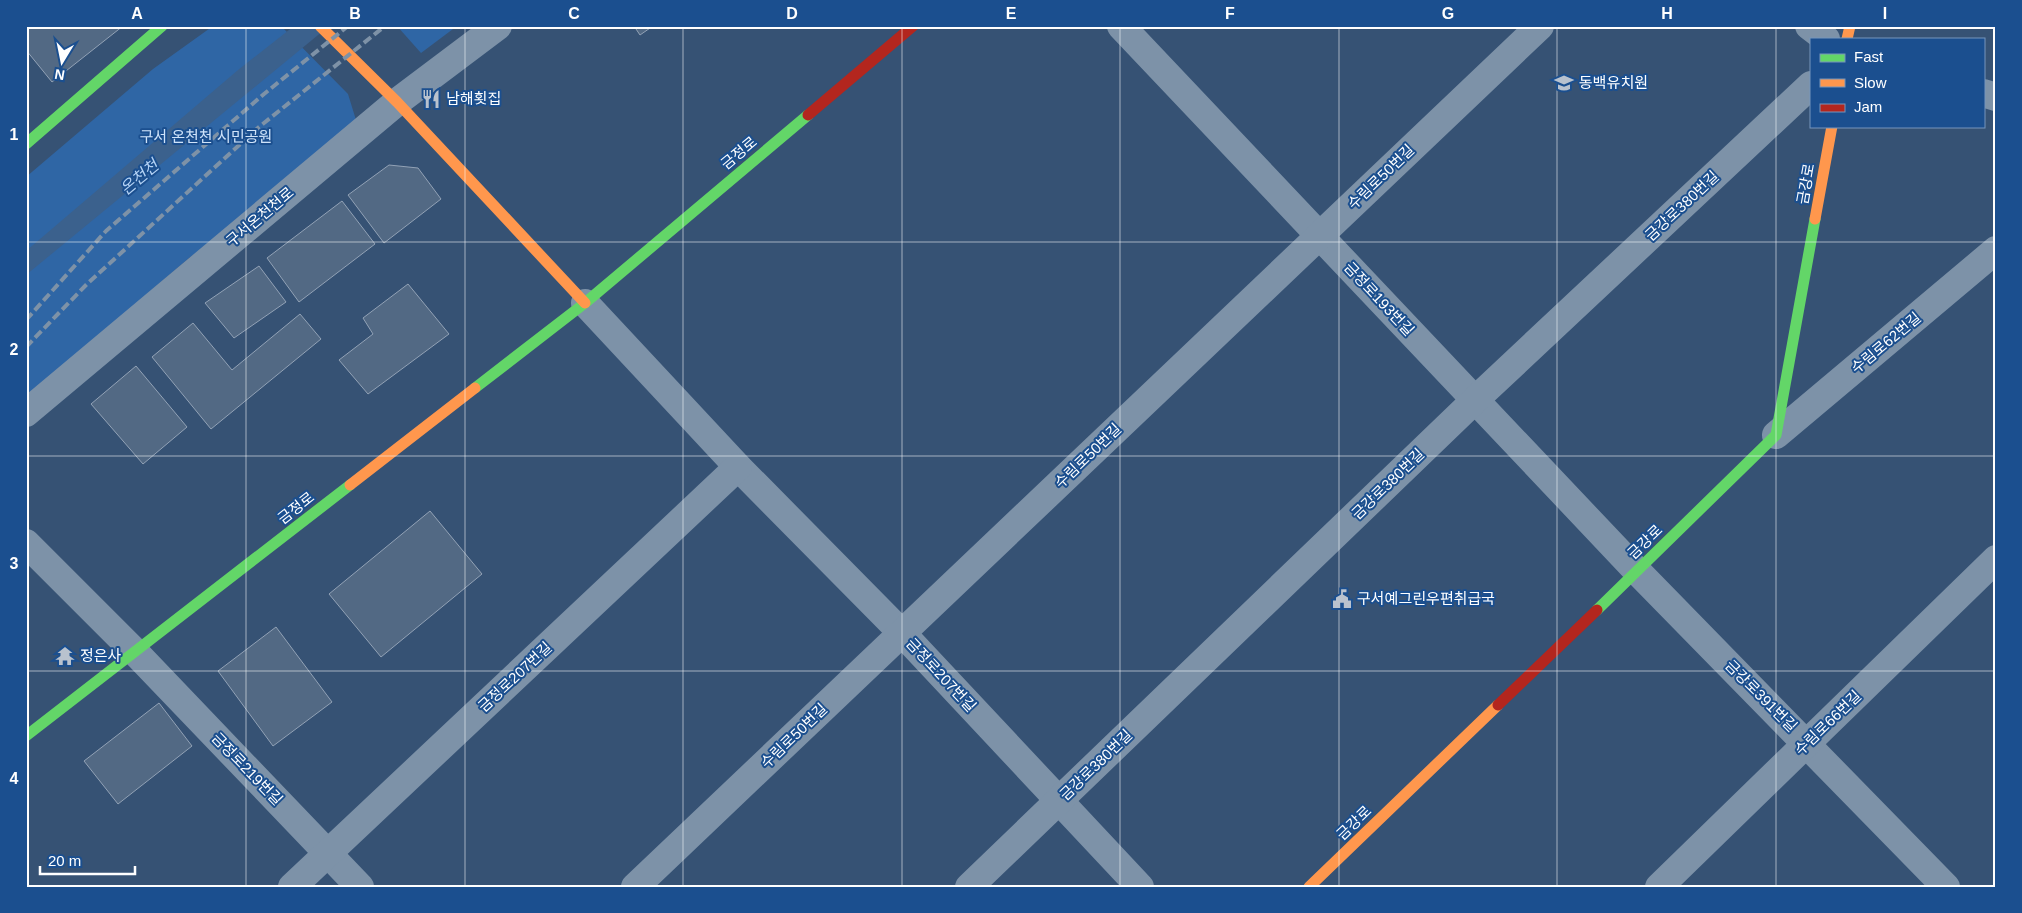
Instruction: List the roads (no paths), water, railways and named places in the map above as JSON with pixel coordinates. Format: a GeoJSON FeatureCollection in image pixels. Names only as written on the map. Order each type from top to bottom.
{"type":"FeatureCollection","features":[{"type":"Feature","properties":{"kind":"street"},"geometry":{"type":"LineString","coordinates":[[26,144],[162,26]]}},
{"type":"Feature","properties":{"kind":"street"},"geometry":{"type":"LineString","coordinates":[[320,26],[390,96],[585,303]]}},
{"type":"Feature","properties":{"kind":"street","name":"구서온천천로"},"geometry":{"type":"LineString","coordinates":[[26,413],[390,96],[498,26]]}},
{"type":"Feature","properties":{"kind":"street","name":"금정로"},"geometry":{"type":"LineString","coordinates":[[26,736],[585,303],[913,26]]}},
{"type":"Feature","properties":{"kind":"street","name":"금정로193번길"},"geometry":{"type":"LineString","coordinates":[[1121,26],[1637,571]]}},
{"type":"Feature","properties":{"kind":"street","name":"수림로50번길"},"geometry":{"type":"LineString","coordinates":[[636,887],[1540,26]]}},
{"type":"Feature","properties":{"kind":"street"},"geometry":{"type":"LineString","coordinates":[[1809,26],[1825,38]]}},
{"type":"Feature","properties":{"kind":"street","name":"금강로380번길"},"geometry":{"type":"LineString","coordinates":[[969,887],[1475,400],[1810,86]]}},
{"type":"Feature","properties":{"kind":"street"},"geometry":{"type":"LineString","coordinates":[[1984,93],[1996,97]]}},
{"type":"Feature","properties":{"kind":"street","name":"금강로"},"geometry":{"type":"LineString","coordinates":[[1309,887],[1776,435],[1832,128]]}},
{"type":"Feature","properties":{"kind":"street","name":"수림로62번길"},"geometry":{"type":"LineString","coordinates":[[1776,435],[1996,250]]}},
{"type":"Feature","properties":{"kind":"street","name":"금정로207번길"},"geometry":{"type":"LineString","coordinates":[[585,303],[738,467],[902,634],[1140,887]]}},
{"type":"Feature","properties":{"kind":"street","name":"금정로207번길"},"geometry":{"type":"LineString","coordinates":[[292,887],[738,467]]}},
{"type":"Feature","properties":{"kind":"street","name":"금정로219번길"},"geometry":{"type":"LineString","coordinates":[[26,543],[135,652],[360,887]]}},
{"type":"Feature","properties":{"kind":"street","name":"수림로66번길"},"geometry":{"type":"LineString","coordinates":[[1659,887],[1996,559]]}},
{"type":"Feature","properties":{"kind":"street","name":"금강로391번길"},"geometry":{"type":"LineString","coordinates":[[1637,571],[1946,887]]}},
{"type":"Feature","properties":{"kind":"water","name":"온천천"},"geometry":{"type":"Polygon","coordinates":[[[294,26],[329,26],[26,275],[26,251],[238,70],[294,26]]]}},
{"type":"Feature","properties":{"kind":"railway"},"geometry":{"type":"LineString","coordinates":[[26,320],[106,231],[264,94],[348,26]]}},
{"type":"Feature","properties":{"kind":"railway"},"geometry":{"type":"LineString","coordinates":[[26,347],[87,284],[259,127],[385,26]]}},
{"type":"Feature","properties":{"kind":"place","name":"동백유치원"},"geometry":{"type":"Point","coordinates":[1564,83]}},
{"type":"Feature","properties":{"kind":"place","name":"남해횟집"},"geometry":{"type":"Point","coordinates":[431,99]}},
{"type":"Feature","properties":{"kind":"place","name":"구서예그린우편취급국"},"geometry":{"type":"Point","coordinates":[1342,599]}},
{"type":"Feature","properties":{"kind":"place","name":"정은사"},"geometry":{"type":"Point","coordinates":[65,656]}},
{"type":"Feature","properties":{"kind":"park label","name":"구서 온천천 시민공원"},"geometry":{"type":"Point","coordinates":[206,137]}}]}
